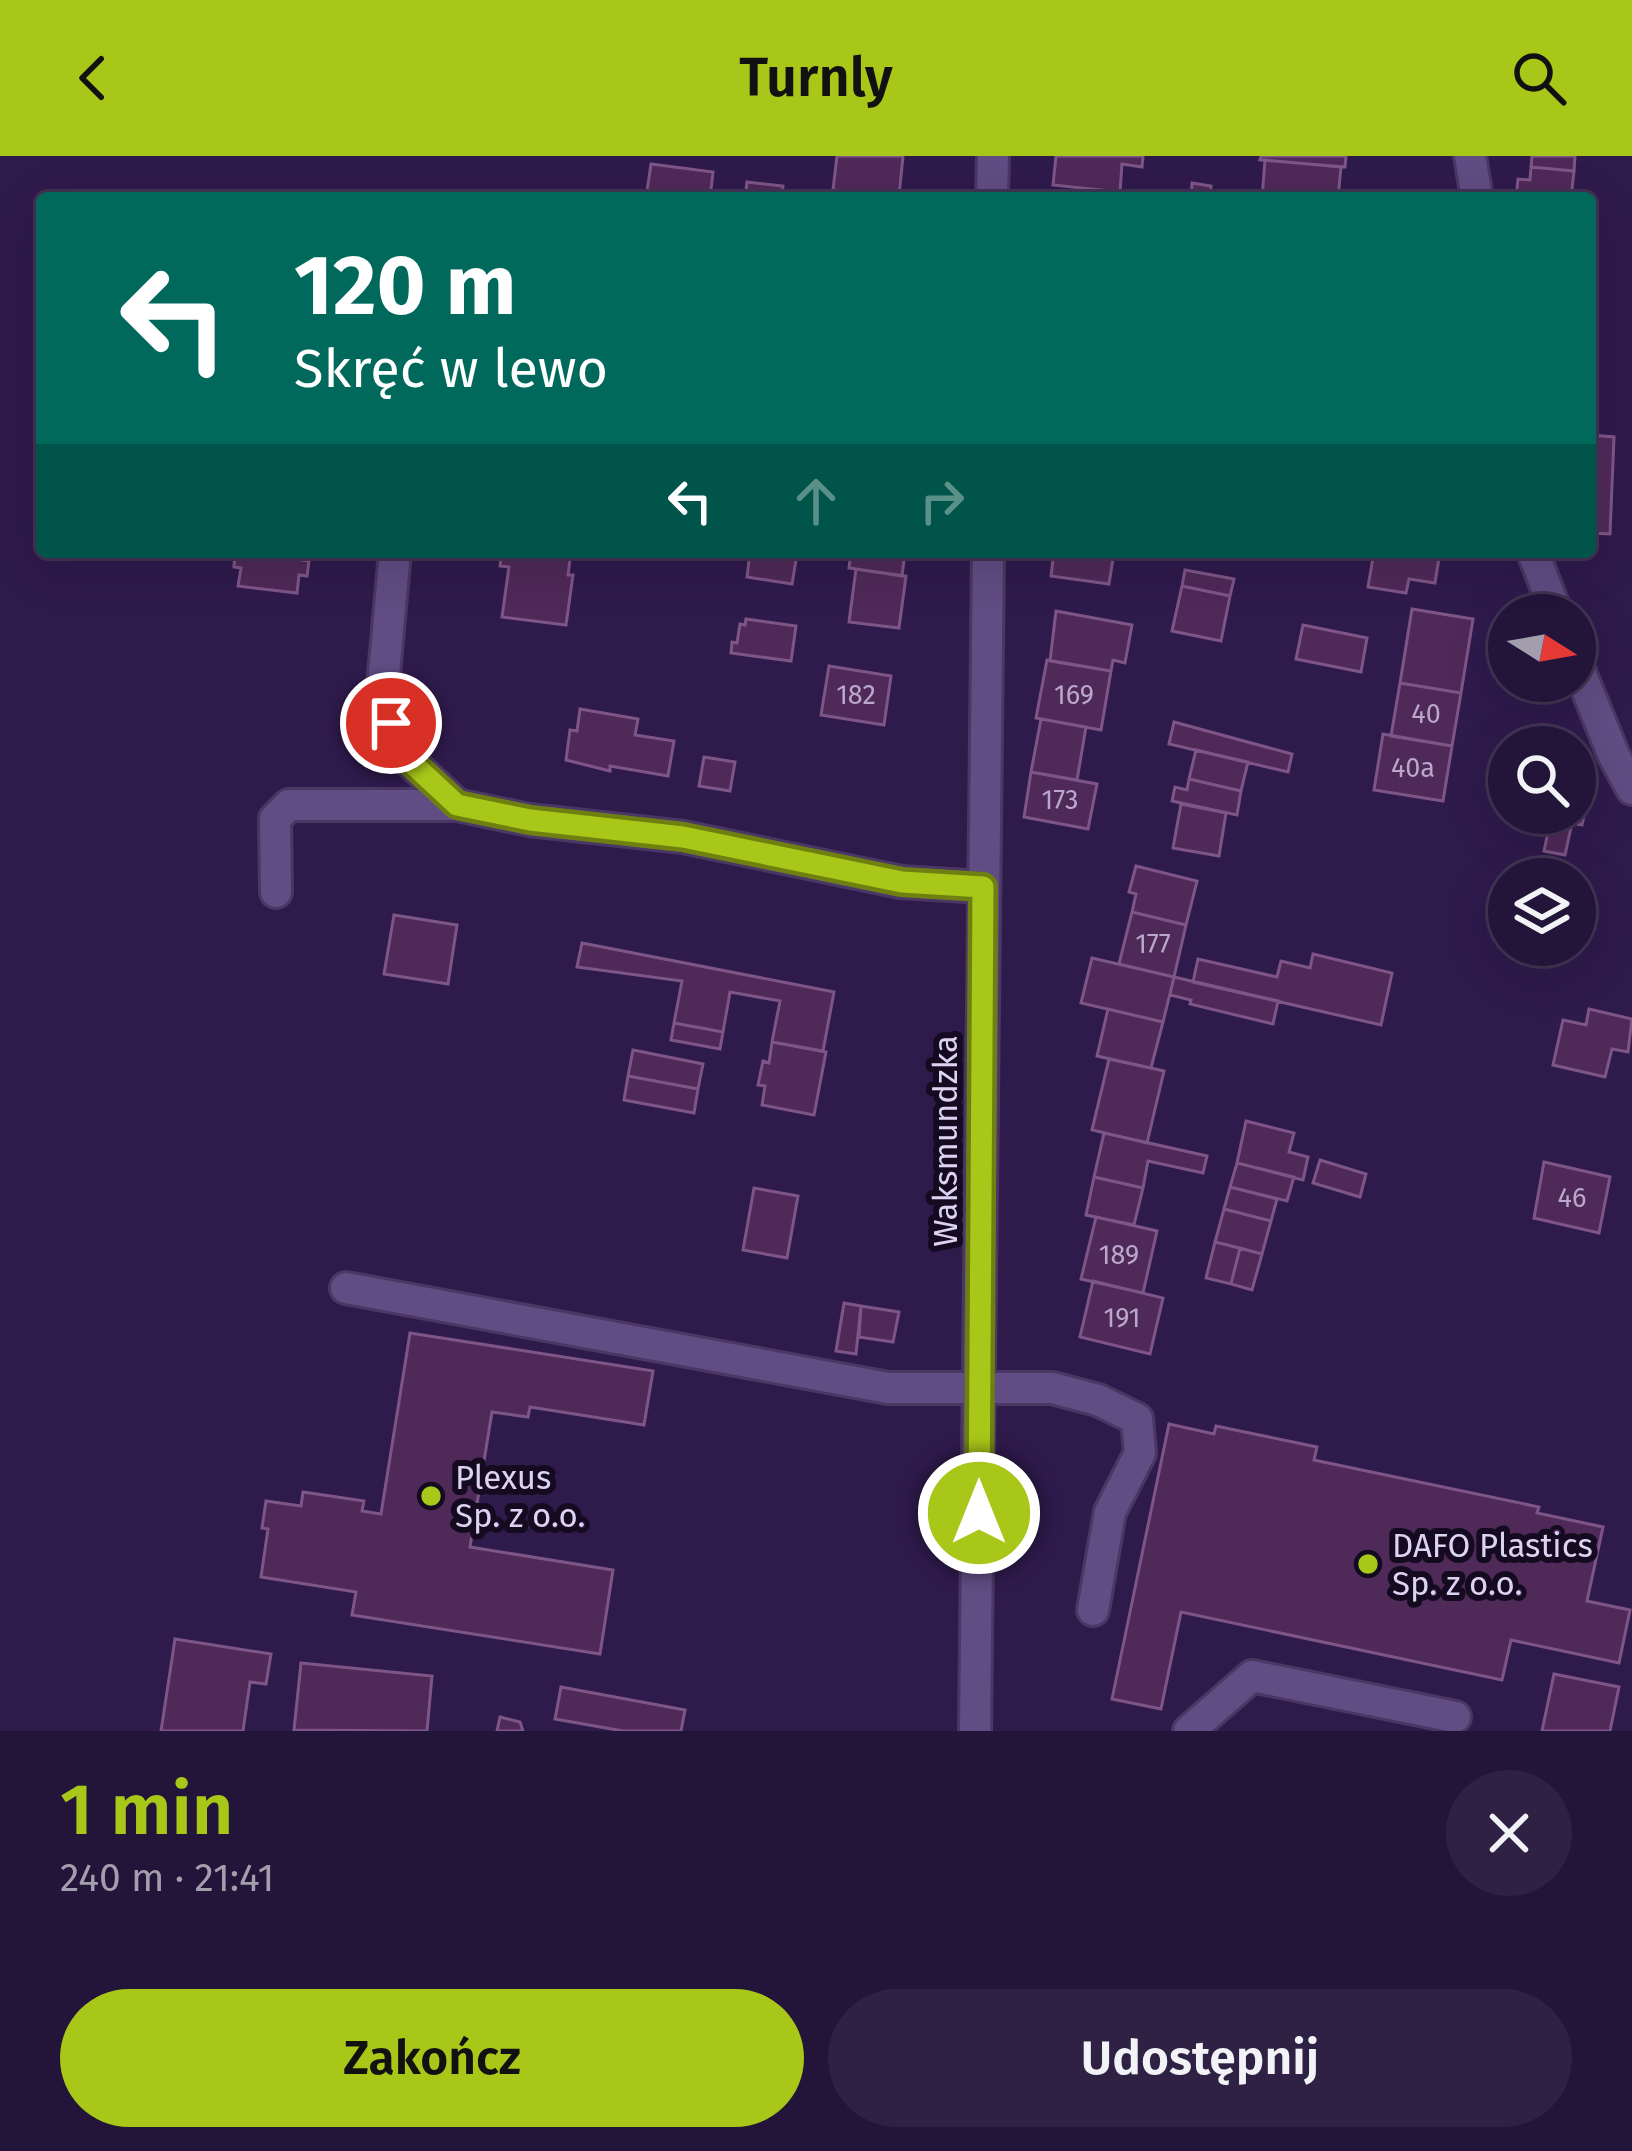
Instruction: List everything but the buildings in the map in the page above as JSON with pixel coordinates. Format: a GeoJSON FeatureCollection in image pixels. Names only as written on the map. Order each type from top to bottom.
{"type":"FeatureCollection","features":[{"type":"Feature","properties":{"kind":"street"},"geometry":{"type":"LineString","coordinates":[[992,192],[993,156]]}},
{"type":"Feature","properties":{"kind":"street"},"geometry":{"type":"LineString","coordinates":[[1470,156],[1476,192]]}},
{"type":"Feature","properties":{"kind":"street"},"geometry":{"type":"LineString","coordinates":[[394,558],[382,696],[399,751],[457,805]]}},
{"type":"Feature","properties":{"kind":"street","name":"Waksmundzka"},"geometry":{"type":"LineString","coordinates":[[975,1731],[988,558]]}},
{"type":"Feature","properties":{"kind":"street"},"geometry":{"type":"LineString","coordinates":[[1535,558],[1549,594]]}},
{"type":"Feature","properties":{"kind":"street"},"geometry":{"type":"LineString","coordinates":[[1592,702],[1632,789]]}},
{"type":"Feature","properties":{"kind":"street"},"geometry":{"type":"LineString","coordinates":[[276,892],[275,820],[289,805],[457,805],[530,820],[683,837],[902,882],[983,887]]}},
{"type":"Feature","properties":{"kind":"street"},"geometry":{"type":"LineString","coordinates":[[346,1288],[888,1388],[1052,1388],[1098,1400],[1137,1419],[1139,1453],[1110,1512],[1093,1610]]}},
{"type":"Feature","properties":{"kind":"street"},"geometry":{"type":"LineString","coordinates":[[1189,1731],[1252,1676],[1455,1717]]}},
{"type":"Feature","properties":{"kind":"place","name":"Plexus Sp. z o.o."},"geometry":{"type":"Point","coordinates":[431,1496]}},
{"type":"Feature","properties":{"kind":"place","name":"DAFO Plastics Sp. z o.o."},"geometry":{"type":"Point","coordinates":[1368,1564]}},
{"type":"Feature","properties":{"kind":"route"},"geometry":{"type":"LineString","coordinates":[[391,723],[399,751],[457,805],[530,820],[683,837],[902,882],[983,887],[979,1513]]}}]}
